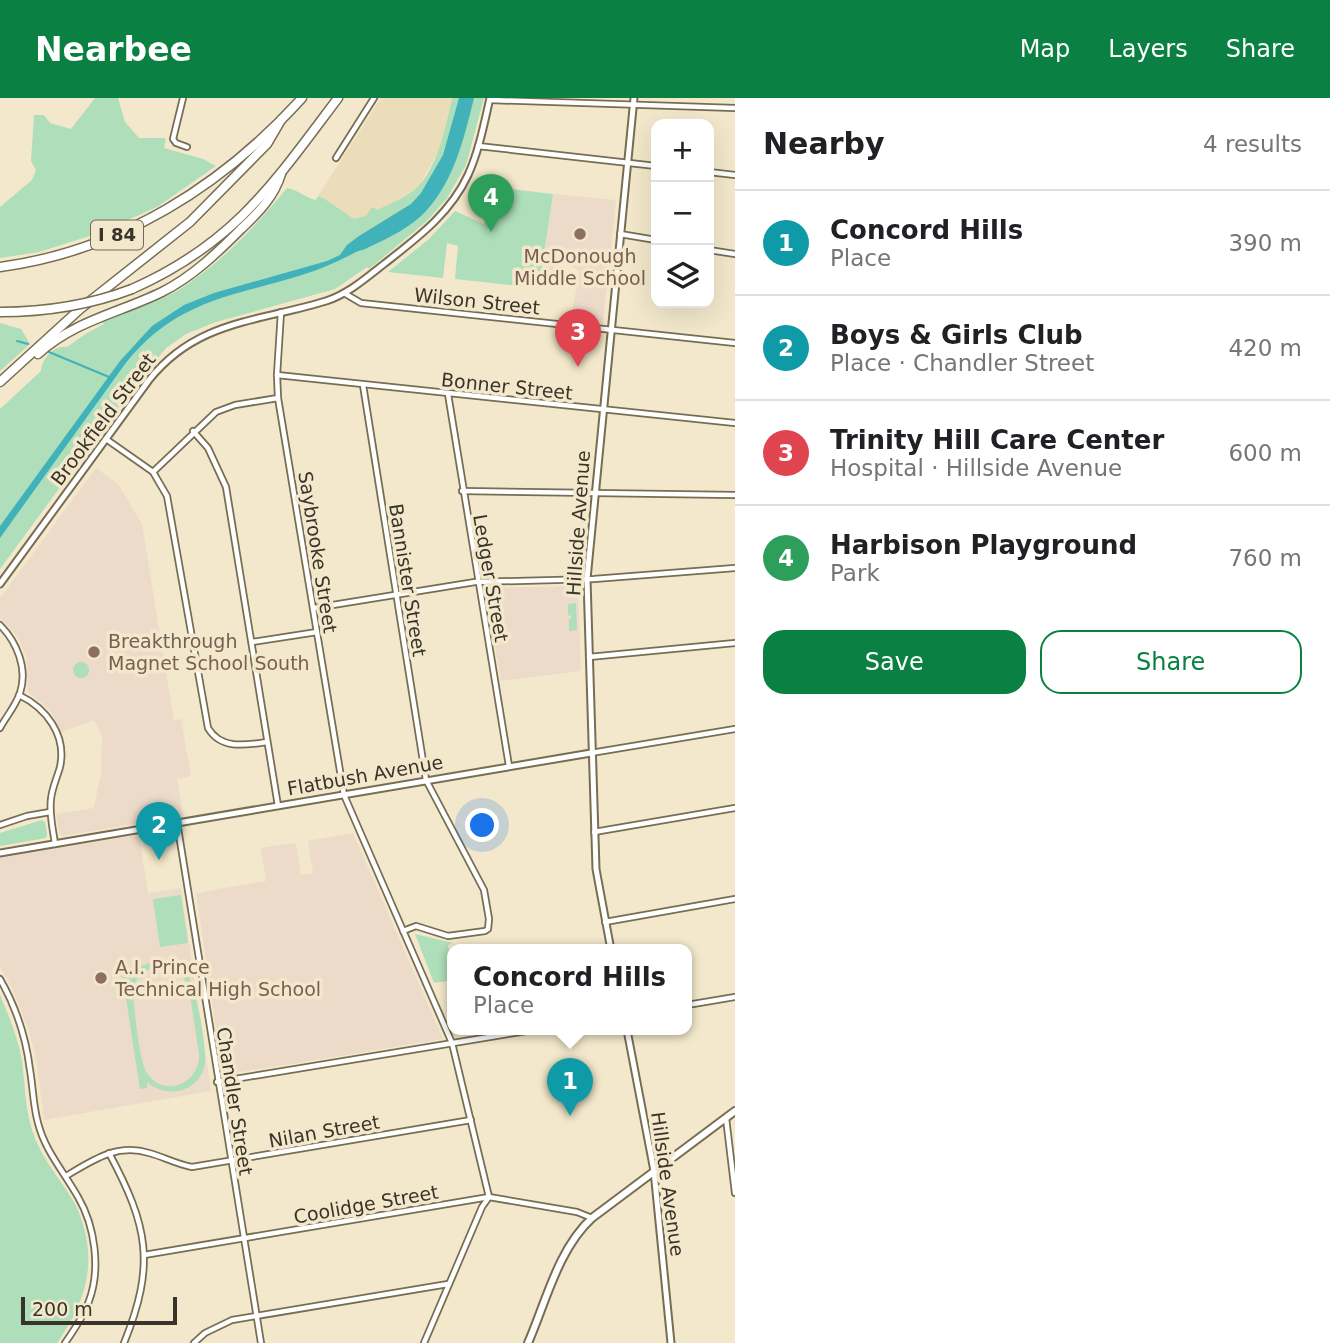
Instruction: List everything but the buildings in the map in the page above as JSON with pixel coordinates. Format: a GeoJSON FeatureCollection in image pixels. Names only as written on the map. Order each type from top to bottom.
{"type":"FeatureCollection","features":[{"type":"Feature","properties":{"kind":"highway"},"geometry":{"type":"LineString","coordinates":[[0,382],[79,309],[184,226],[234,177],[250,155],[274,134],[281,120],[302,98]]}},
{"type":"Feature","properties":{"kind":"highway"},"geometry":{"type":"LineString","coordinates":[[0,389],[44,348],[68,331],[156,295],[191,274],[243,227],[338,98]]}},
{"type":"Feature","properties":{"kind":"highway","name":"I 84"},"geometry":{"type":"LineString","coordinates":[[0,267],[61,255],[125,232],[172,207],[250,155]]}},
{"type":"Feature","properties":{"kind":"highway"},"geometry":{"type":"LineString","coordinates":[[0,312],[63,308],[132,289],[172,270],[206,248],[271,191]]}},
{"type":"Feature","properties":{"kind":"main road"},"geometry":{"type":"LineString","coordinates":[[528,1343],[579,1230],[735,1111]]}},
{"type":"Feature","properties":{"kind":"street"},"geometry":{"type":"LineString","coordinates":[[183,98],[173,141],[187,147]]}},
{"type":"Feature","properties":{"kind":"street"},"geometry":{"type":"LineString","coordinates":[[336,158],[374,98]]}},
{"type":"Feature","properties":{"kind":"street","name":"Hillside Avenue"},"geometry":{"type":"LineString","coordinates":[[610,944],[598,887],[593,832],[587,579],[634,98]]}},
{"type":"Feature","properties":{"kind":"street"},"geometry":{"type":"LineString","coordinates":[[490,99],[735,108]]}},
{"type":"Feature","properties":{"kind":"street","name":"Brookfield Street"},"geometry":{"type":"LineString","coordinates":[[0,584],[149,380],[176,352],[212,331],[329,300],[344,293],[418,237],[444,212],[469,174],[490,99]]}},
{"type":"Feature","properties":{"kind":"street"},"geometry":{"type":"LineString","coordinates":[[478,146],[651,165]]}},
{"type":"Feature","properties":{"kind":"street"},"geometry":{"type":"LineString","coordinates":[[714,173],[735,175]]}},
{"type":"Feature","properties":{"kind":"street"},"geometry":{"type":"LineString","coordinates":[[620,234],[651,239]]}},
{"type":"Feature","properties":{"kind":"street"},"geometry":{"type":"LineString","coordinates":[[714,251],[735,254]]}},
{"type":"Feature","properties":{"kind":"street","name":"Wilson Street"},"geometry":{"type":"LineString","coordinates":[[344,293],[361,303],[735,343]]}},
{"type":"Feature","properties":{"kind":"street","name":"Saybrooke Street"},"geometry":{"type":"LineString","coordinates":[[281,313],[278,398],[344,794],[447,1031]]}},
{"type":"Feature","properties":{"kind":"street","name":"Bonner Street"},"geometry":{"type":"LineString","coordinates":[[277,375],[735,423]]}},
{"type":"Feature","properties":{"kind":"street","name":"Bannister Street"},"geometry":{"type":"LineString","coordinates":[[363,385],[426,780],[484,890],[489,924],[488,929],[482,932],[451,936],[416,926],[403,930]]}},
{"type":"Feature","properties":{"kind":"street","name":"Ledger Street"},"geometry":{"type":"LineString","coordinates":[[448,394],[509,766]]}},
{"type":"Feature","properties":{"kind":"street"},"geometry":{"type":"LineString","coordinates":[[153,472],[193,431],[224,408],[278,398]]}},
{"type":"Feature","properties":{"kind":"street"},"geometry":{"type":"LineString","coordinates":[[193,431],[208,448],[226,486],[278,806]]}},
{"type":"Feature","properties":{"kind":"street"},"geometry":{"type":"LineString","coordinates":[[106,439],[153,472],[163,485],[170,508],[208,728],[213,736],[224,743],[247,745],[267,742]]}},
{"type":"Feature","properties":{"kind":"street"},"geometry":{"type":"LineString","coordinates":[[462,491],[735,495]]}},
{"type":"Feature","properties":{"kind":"street"},"geometry":{"type":"LineString","coordinates":[[313,608],[478,582],[587,579],[735,569]]}},
{"type":"Feature","properties":{"kind":"street"},"geometry":{"type":"LineString","coordinates":[[0,625],[13,640],[21,662],[22,675],[19,695],[0,728]]}},
{"type":"Feature","properties":{"kind":"street"},"geometry":{"type":"LineString","coordinates":[[252,642],[317,632]]}},
{"type":"Feature","properties":{"kind":"street"},"geometry":{"type":"LineString","coordinates":[[589,657],[735,643]]}},
{"type":"Feature","properties":{"kind":"street"},"geometry":{"type":"LineString","coordinates":[[19,695],[41,709],[51,720],[60,745],[60,766],[50,812],[55,844]]}},
{"type":"Feature","properties":{"kind":"street","name":"Flatbush Avenue"},"geometry":{"type":"LineString","coordinates":[[0,853],[735,729]]}},
{"type":"Feature","properties":{"kind":"street"},"geometry":{"type":"LineString","coordinates":[[593,832],[735,808]]}},
{"type":"Feature","properties":{"kind":"street"},"geometry":{"type":"LineString","coordinates":[[0,825],[50,812]]}},
{"type":"Feature","properties":{"kind":"street","name":"Chandler Street"},"geometry":{"type":"LineString","coordinates":[[177,822],[261,1343]]}},
{"type":"Feature","properties":{"kind":"street"},"geometry":{"type":"LineString","coordinates":[[605,922],[735,899]]}},
{"type":"Feature","properties":{"kind":"street"},"geometry":{"type":"LineString","coordinates":[[0,979],[23,1032],[41,1134],[88,1217],[94,1245],[95,1269],[90,1300],[65,1343]]}},
{"type":"Feature","properties":{"kind":"street"},"geometry":{"type":"LineString","coordinates":[[692,1004],[735,997]]}},
{"type":"Feature","properties":{"kind":"street","name":"Saybrooke Street"},"geometry":{"type":"LineString","coordinates":[[449,1035],[489,1197]]}},
{"type":"Feature","properties":{"kind":"street"},"geometry":{"type":"LineString","coordinates":[[217,1082],[501,1035]]}},
{"type":"Feature","properties":{"kind":"street","name":"Hillside Avenue"},"geometry":{"type":"LineString","coordinates":[[628,1035],[654,1171],[671,1343]]}},
{"type":"Feature","properties":{"kind":"street"},"geometry":{"type":"LineString","coordinates":[[726,1118],[735,1194]]}},
{"type":"Feature","properties":{"kind":"street","name":"Nilan Street"},"geometry":{"type":"LineString","coordinates":[[66,1176],[109,1153],[137,1149],[175,1164],[192,1167],[471,1120]]}},
{"type":"Feature","properties":{"kind":"street"},"geometry":{"type":"LineString","coordinates":[[109,1153],[135,1205],[144,1255],[137,1311],[124,1343]]}},
{"type":"Feature","properties":{"kind":"street"},"geometry":{"type":"LineString","coordinates":[[424,1343],[482,1207],[489,1197]]}},
{"type":"Feature","properties":{"kind":"street","name":"Coolidge Street"},"geometry":{"type":"LineString","coordinates":[[144,1255],[489,1197],[577,1212],[592,1218]]}},
{"type":"Feature","properties":{"kind":"street"},"geometry":{"type":"LineString","coordinates":[[194,1343],[219,1325],[256,1314],[449,1284]]}},
{"type":"Feature","properties":{"kind":"shaded area"},"geometry":{"type":"Polygon","coordinates":[[[381,98],[452,98],[440,148],[421,182],[387,207],[363,219],[354,219],[318,196],[381,98]]]}},
{"type":"Feature","properties":{"kind":"shaded area","name":"McDonough Middle School"},"geometry":{"type":"Polygon","coordinates":[[[553,194],[616,200],[603,323],[571,320],[579,270],[556,259],[554,271],[542,270],[553,194]]]}},
{"type":"Feature","properties":{"kind":"shaded area","name":"Breakthrough Magnet School South"},"geometry":{"type":"Polygon","coordinates":[[[96,468],[118,484],[142,524],[174,720],[181,719],[191,776],[177,779],[183,816],[62,836],[59,833],[56,814],[94,808],[101,773],[102,737],[94,720],[62,732],[49,709],[28,692],[26,656],[18,637],[0,618],[0,598],[96,468]]]}},
{"type":"Feature","properties":{"kind":"shaded area"},"geometry":{"type":"Polygon","coordinates":[[[578,586],[581,671],[501,681],[485,588],[578,586]]]}},
{"type":"Feature","properties":{"kind":"shaded area"},"geometry":{"type":"Polygon","coordinates":[[[353,833],[443,1039],[223,1075],[196,893],[266,881],[261,848],[296,843],[301,875],[313,873],[308,841],[353,833]]]}},
{"type":"Feature","properties":{"kind":"shaded area","name":"A.I. Prince Technical High School"},"geometry":{"type":"Polygon","coordinates":[[[139,835],[148,893],[181,888],[211,1091],[44,1120],[36,1058],[28,1028],[0,966],[0,858],[139,835]]]}},
{"type":"Feature","properties":{"kind":"green space"},"geometry":{"type":"Polygon","coordinates":[[[95,98],[118,98],[125,122],[139,138],[166,139],[164,148],[203,159],[216,166],[157,207],[96,234],[39,252],[0,258],[0,207],[32,180],[36,170],[31,161],[34,115],[44,115],[50,123],[71,129],[95,98]]]}},
{"type":"Feature","properties":{"kind":"green space"},"geometry":{"type":"Polygon","coordinates":[[[452,98],[484,98],[466,165],[447,198],[427,221],[369,269],[367,267],[335,289],[216,322],[186,334],[166,348],[125,399],[0,569],[0,409],[41,371],[50,353],[67,347],[104,324],[101,321],[159,300],[193,281],[236,244],[287,188],[312,199],[316,200],[318,196],[323,198],[354,219],[366,216],[372,207],[377,210],[397,201],[415,189],[429,171],[443,134],[452,98]]]}},
{"type":"Feature","properties":{"kind":"green space"},"geometry":{"type":"Polygon","coordinates":[[[494,187],[553,194],[539,288],[455,279],[458,246],[447,243],[443,278],[388,272],[429,239],[455,211],[484,224],[494,187]]]}},
{"type":"Feature","properties":{"kind":"green space"},"geometry":{"type":"Polygon","coordinates":[[[0,323],[21,329],[30,344],[0,371],[0,323]]]}},
{"type":"Feature","properties":{"kind":"green space"},"geometry":{"type":"Polygon","coordinates":[[[576,603],[577,630],[569,631],[571,616],[568,615],[568,604],[576,603]]]}},
{"type":"Feature","properties":{"kind":"green space"},"geometry":{"type":"Polygon","coordinates":[[[81,662],[87,664],[87,676],[81,678],[75,676],[73,670],[75,664],[81,662]]]}},
{"type":"Feature","properties":{"kind":"green space"},"geometry":{"type":"Polygon","coordinates":[[[42,820],[45,822],[46,838],[0,846],[0,833],[42,820]]]}},
{"type":"Feature","properties":{"kind":"green space"},"geometry":{"type":"Polygon","coordinates":[[[181,895],[188,943],[160,947],[153,899],[181,895]]]}},
{"type":"Feature","properties":{"kind":"green space"},"geometry":{"type":"Polygon","coordinates":[[[415,934],[453,943],[447,944],[447,981],[434,983],[415,934]]]}},
{"type":"Feature","properties":{"kind":"green space"},"geometry":{"type":"Polygon","coordinates":[[[159,960],[176,963],[184,969],[192,987],[203,1033],[204,1068],[194,1083],[179,1091],[162,1090],[147,1082],[147,1088],[140,1089],[121,966],[128,965],[131,980],[141,966],[159,960]],[[157,967],[139,977],[134,986],[133,997],[144,1067],[154,1081],[171,1086],[180,1084],[194,1073],[199,1054],[189,988],[177,972],[157,967]]]}},
{"type":"Feature","properties":{"kind":"green space"},"geometry":{"type":"Polygon","coordinates":[[[0,995],[20,1052],[35,1139],[76,1206],[87,1244],[87,1274],[80,1302],[57,1343],[0,1343],[0,995]]]}},
{"type":"Feature","properties":{"kind":"water"},"geometry":{"type":"Polygon","coordinates":[[[459,98],[474,98],[462,143],[445,185],[421,216],[392,236],[323,268],[205,304],[177,318],[150,337],[125,364],[0,538],[0,526],[120,361],[152,326],[184,305],[214,293],[340,255],[347,245],[359,236],[411,204],[421,193],[443,155],[459,98]]]}},
{"type":"Feature","properties":{"kind":"waterway"},"geometry":{"type":"LineString","coordinates":[[17,341],[28,344]]}},
{"type":"Feature","properties":{"kind":"waterway"},"geometry":{"type":"LineString","coordinates":[[49,352],[109,377]]}},
{"type":"Feature","properties":{"kind":"place","name":"Harbison Playground"},"geometry":{"type":"Point","coordinates":[491,232]}},
{"type":"Feature","properties":{"kind":"place","name":"McDonough Middle School"},"geometry":{"type":"Point","coordinates":[580,234]}},
{"type":"Feature","properties":{"kind":"place","name":"Trinity Hill Care Center"},"geometry":{"type":"Point","coordinates":[578,367]}},
{"type":"Feature","properties":{"kind":"place","name":"Breakthrough Magnet School South"},"geometry":{"type":"Point","coordinates":[94,652]}},
{"type":"Feature","properties":{"kind":"place","name":"Boys & Girls Club"},"geometry":{"type":"Point","coordinates":[159,860]}},
{"type":"Feature","properties":{"kind":"place","name":"A.I. Prince Technical High School"},"geometry":{"type":"Point","coordinates":[101,978]}},
{"type":"Feature","properties":{"kind":"place","name":"Concord Hills"},"geometry":{"type":"Point","coordinates":[570,1116]}}]}
